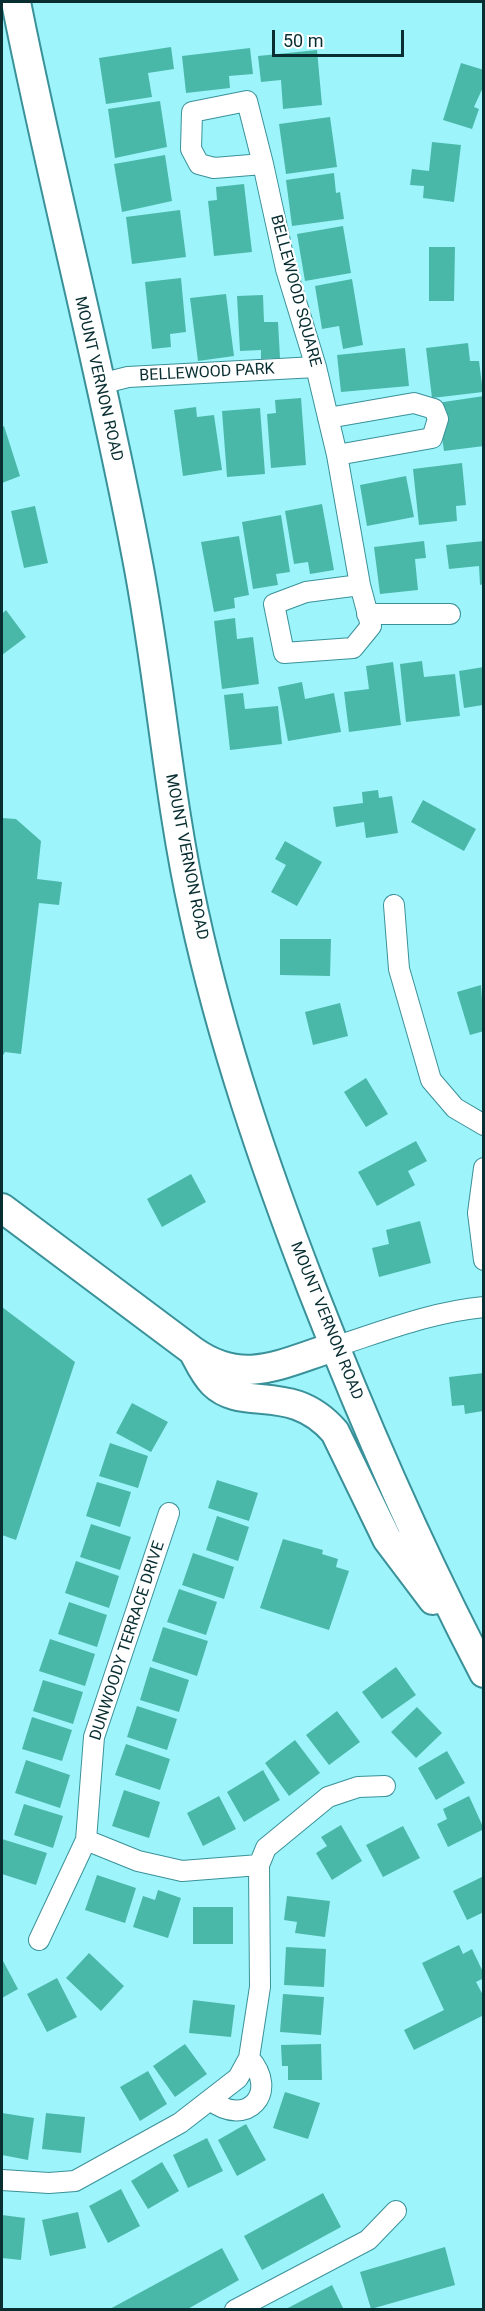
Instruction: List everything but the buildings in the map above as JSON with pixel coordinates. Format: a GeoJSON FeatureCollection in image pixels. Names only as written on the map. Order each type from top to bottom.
{"type":"FeatureCollection","features":[{"type":"Feature","properties":{"kind":"street","name":"MOUNT VERNON ROAD"},"geometry":{"type":"LineString","coordinates":[[16,2],[138,560],[179,840],[195,918],[244,1101],[277,1198],[334,1347],[396,1493],[483,1673]]}},
{"type":"Feature","properties":{"kind":"street","name":"BELLEWOOD SQUARE"},"geometry":{"type":"LineString","coordinates":[[263,164],[286,268],[316,367],[337,455],[360,585],[371,626],[353,648],[284,653],[274,604],[306,592],[360,585]]}},
{"type":"Feature","properties":{"kind":"street","name":"BELLEWOOD PARK"},"geometry":{"type":"LineString","coordinates":[[100,384],[128,377],[316,367]]}},
{"type":"Feature","properties":{"kind":"street"},"geometry":{"type":"LineString","coordinates":[[328,418],[414,403],[434,410],[438,419],[432,438],[337,455]]}},
{"type":"Feature","properties":{"kind":"street"},"geometry":{"type":"LineString","coordinates":[[367,614],[450,614]]}},
{"type":"Feature","properties":{"kind":"street"},"geometry":{"type":"LineString","coordinates":[[394,905],[399,969],[430,1080],[455,1107],[483,1125]]}},
{"type":"Feature","properties":{"kind":"street"},"geometry":{"type":"LineString","coordinates":[[483,1168],[478,1213],[483,1260]]}},
{"type":"Feature","properties":{"kind":"street"},"geometry":{"type":"LineString","coordinates":[[2,1208],[194,1351],[220,1367],[242,1371],[264,1369],[412,1320],[451,1310],[483,1306]]}},
{"type":"Feature","properties":{"kind":"street"},"geometry":{"type":"LineString","coordinates":[[194,1351],[205,1373],[222,1390],[234,1394],[292,1402],[316,1413],[326,1421],[335,1432],[387,1539],[426,1594],[458,1625]]}},
{"type":"Feature","properties":{"kind":"street","name":"DUNWOODY TERRACE DRIVE"},"geometry":{"type":"LineString","coordinates":[[39,1940],[86,1840],[94,1737],[169,1513]]}},
{"type":"Feature","properties":{"kind":"street"},"geometry":{"type":"LineString","coordinates":[[2,2180],[49,2183],[75,2181],[180,2123],[238,2078],[249,2058],[260,1987],[259,1865],[266,1848],[328,1797],[358,1787],[385,1786]]}},
{"type":"Feature","properties":{"kind":"street"},"geometry":{"type":"LineString","coordinates":[[86,1840],[138,1861],[182,1871],[259,1865]]}},
{"type":"Feature","properties":{"kind":"street"},"geometry":{"type":"LineString","coordinates":[[210,2100],[229,2112],[239,2112],[257,2100],[263,2085],[261,2071],[249,2058]]}},
{"type":"Feature","properties":{"kind":"street"},"geometry":{"type":"LineString","coordinates":[[235,2310],[368,2240],[396,2211]]}}]}
